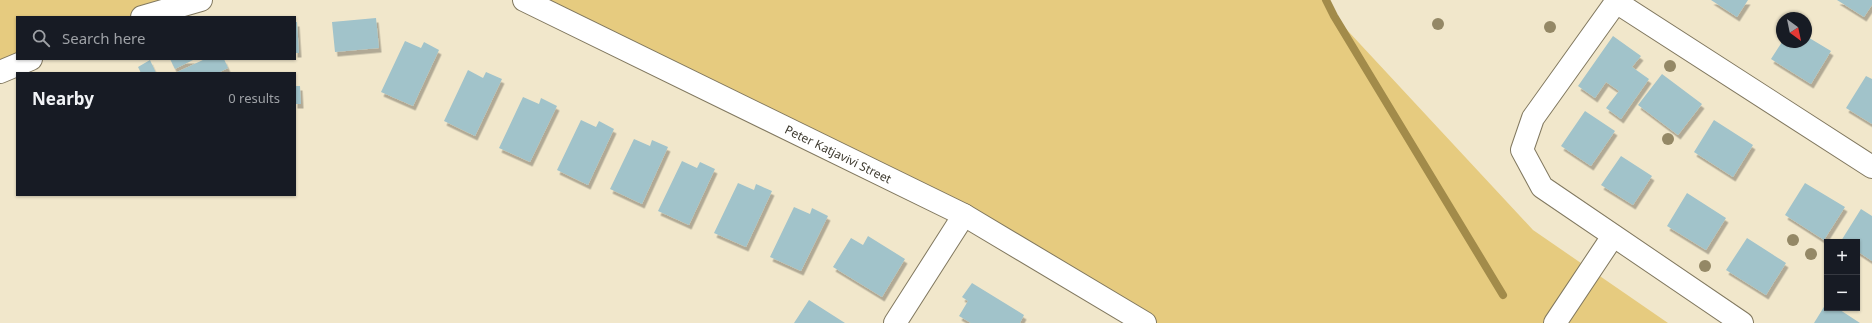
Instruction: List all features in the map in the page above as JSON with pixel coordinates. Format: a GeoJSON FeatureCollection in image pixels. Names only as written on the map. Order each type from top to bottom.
{"type":"FeatureCollection","features":[{"type":"Feature","properties":{"kind":"street"},"geometry":{"type":"LineString","coordinates":[[145,16],[201,0]]}},
{"type":"Feature","properties":{"kind":"street","name":"Peter Katjavivi Street"},"geometry":{"type":"LineString","coordinates":[[524,0],[964,215],[1145,323]]}},
{"type":"Feature","properties":{"kind":"street"},"geometry":{"type":"LineString","coordinates":[[1742,323],[1542,187],[1522,150],[1533,118],[1616,1],[1872,167]]}},
{"type":"Feature","properties":{"kind":"street"},"geometry":{"type":"LineString","coordinates":[[0,72],[29,60]]}},
{"type":"Feature","properties":{"kind":"street"},"geometry":{"type":"LineString","coordinates":[[895,323],[964,215]]}},
{"type":"Feature","properties":{"kind":"street"},"geometry":{"type":"LineString","coordinates":[[1555,323],[1613,236]]}},
{"type":"Feature","properties":{"kind":"shaded area"},"geometry":{"type":"Polygon","coordinates":[[[0,0],[201,0],[145,16],[16,16],[16,60],[0,72],[0,0]]]}},
{"type":"Feature","properties":{"kind":"shaded area"},"geometry":{"type":"Polygon","coordinates":[[[524,0],[1326,0],[1334,16],[1533,230],[1668,323],[1145,323],[964,215],[524,0]]]}},
{"type":"Feature","properties":{"kind":"building"},"geometry":{"type":"Polygon","coordinates":[[[1711,0],[1748,0],[1737,17],[1711,0]]]}},
{"type":"Feature","properties":{"kind":"building"},"geometry":{"type":"Polygon","coordinates":[[[1837,0],[1872,0],[1872,5],[1864,17],[1837,0]]]}},
{"type":"Feature","properties":{"kind":"building"},"geometry":{"type":"Polygon","coordinates":[[[376,18],[379,48],[335,52],[332,22],[376,18]]]}},
{"type":"Feature","properties":{"kind":"building"},"geometry":{"type":"Polygon","coordinates":[[[296,22],[297,22],[299,53],[296,53],[296,22]]]}},
{"type":"Feature","properties":{"kind":"building"},"geometry":{"type":"Polygon","coordinates":[[[1613,36],[1641,56],[1632,67],[1649,79],[1621,119],[1606,108],[1619,91],[1606,82],[1595,98],[1578,86],[1613,36]]]}},
{"type":"Feature","properties":{"kind":"building"},"geometry":{"type":"Polygon","coordinates":[[[1812,40],[1831,51],[1811,84],[1771,59],[1778,48],[1812,48],[1812,40]]]}},
{"type":"Feature","properties":{"kind":"building"},"geometry":{"type":"Polygon","coordinates":[[[405,41],[421,48],[424,42],[439,50],[413,106],[381,92],[405,41]]]}},
{"type":"Feature","properties":{"kind":"building"},"geometry":{"type":"Polygon","coordinates":[[[150,60],[156,72],[140,72],[138,67],[150,60]]]}},
{"type":"Feature","properties":{"kind":"building"},"geometry":{"type":"Polygon","coordinates":[[[170,60],[193,60],[175,69],[170,60]]]}},
{"type":"Feature","properties":{"kind":"building"},"geometry":{"type":"Polygon","coordinates":[[[203,60],[224,60],[228,68],[220,72],[177,72],[203,60]]]}},
{"type":"Feature","properties":{"kind":"building"},"geometry":{"type":"Polygon","coordinates":[[[468,70],[483,78],[486,72],[502,79],[475,136],[444,121],[468,70]]]}},
{"type":"Feature","properties":{"kind":"building"},"geometry":{"type":"Polygon","coordinates":[[[1662,74],[1702,104],[1678,135],[1638,105],[1662,74]]]}},
{"type":"Feature","properties":{"kind":"building"},"geometry":{"type":"Polygon","coordinates":[[[1866,76],[1872,79],[1872,124],[1846,108],[1866,76]]]}},
{"type":"Feature","properties":{"kind":"building"},"geometry":{"type":"Polygon","coordinates":[[[296,86],[300,86],[301,104],[296,104],[296,86]]]}},
{"type":"Feature","properties":{"kind":"building"},"geometry":{"type":"Polygon","coordinates":[[[523,97],[539,104],[541,98],[557,106],[530,162],[499,148],[523,97]]]}},
{"type":"Feature","properties":{"kind":"building"},"geometry":{"type":"Polygon","coordinates":[[[1585,111],[1615,131],[1591,166],[1561,146],[1585,111]]]}},
{"type":"Feature","properties":{"kind":"building"},"geometry":{"type":"Polygon","coordinates":[[[581,120],[596,127],[599,121],[614,129],[588,185],[557,170],[581,120]]]}},
{"type":"Feature","properties":{"kind":"building"},"geometry":{"type":"Polygon","coordinates":[[[1714,120],[1753,145],[1733,177],[1694,152],[1714,120]]]}},
{"type":"Feature","properties":{"kind":"building"},"geometry":{"type":"Polygon","coordinates":[[[634,139],[650,146],[652,140],[668,147],[642,204],[610,189],[634,139]]]}},
{"type":"Feature","properties":{"kind":"building"},"geometry":{"type":"Polygon","coordinates":[[[1621,156],[1652,176],[1633,205],[1601,185],[1621,156]]]}},
{"type":"Feature","properties":{"kind":"building"},"geometry":{"type":"Polygon","coordinates":[[[682,161],[697,168],[700,162],[715,169],[689,225],[658,211],[682,161]]]}},
{"type":"Feature","properties":{"kind":"building"},"geometry":{"type":"Polygon","coordinates":[[[738,183],[754,190],[756,184],[772,191],[746,247],[714,233],[738,183]]]}},
{"type":"Feature","properties":{"kind":"building"},"geometry":{"type":"Polygon","coordinates":[[[1805,183],[1845,207],[1824,240],[1785,215],[1805,183]]]}},
{"type":"Feature","properties":{"kind":"building"},"geometry":{"type":"Polygon","coordinates":[[[1687,193],[1726,218],[1706,250],[1667,226],[1687,193]]]}},
{"type":"Feature","properties":{"kind":"building"},"geometry":{"type":"Polygon","coordinates":[[[794,207],[810,214],[812,208],[828,216],[801,271],[770,257],[794,207]]]}},
{"type":"Feature","properties":{"kind":"building"},"geometry":{"type":"Polygon","coordinates":[[[1861,209],[1872,216],[1872,261],[1860,253],[1860,239],[1842,239],[1861,209]]]}},
{"type":"Feature","properties":{"kind":"building"},"geometry":{"type":"Polygon","coordinates":[[[868,236],[905,259],[882,297],[833,267],[851,238],[863,245],[868,236]]]}},
{"type":"Feature","properties":{"kind":"building"},"geometry":{"type":"Polygon","coordinates":[[[1747,238],[1786,263],[1766,295],[1726,270],[1747,238]]]}},
{"type":"Feature","properties":{"kind":"building"},"geometry":{"type":"Polygon","coordinates":[[[972,283],[1024,315],[1020,323],[971,323],[959,316],[968,301],[962,297],[972,283]]]}},
{"type":"Feature","properties":{"kind":"building"},"geometry":{"type":"Polygon","coordinates":[[[809,300],[845,323],[794,323],[809,300]]]}},
{"type":"Feature","properties":{"kind":"building"},"geometry":{"type":"Polygon","coordinates":[[[1824,307],[1824,311],[1842,311],[1860,323],[1814,323],[1824,307]]]}},
{"type":"Feature","properties":{"kind":"waterway"},"geometry":{"type":"LineString","coordinates":[[1326,0],[1334,16],[1503,295]]}}]}
